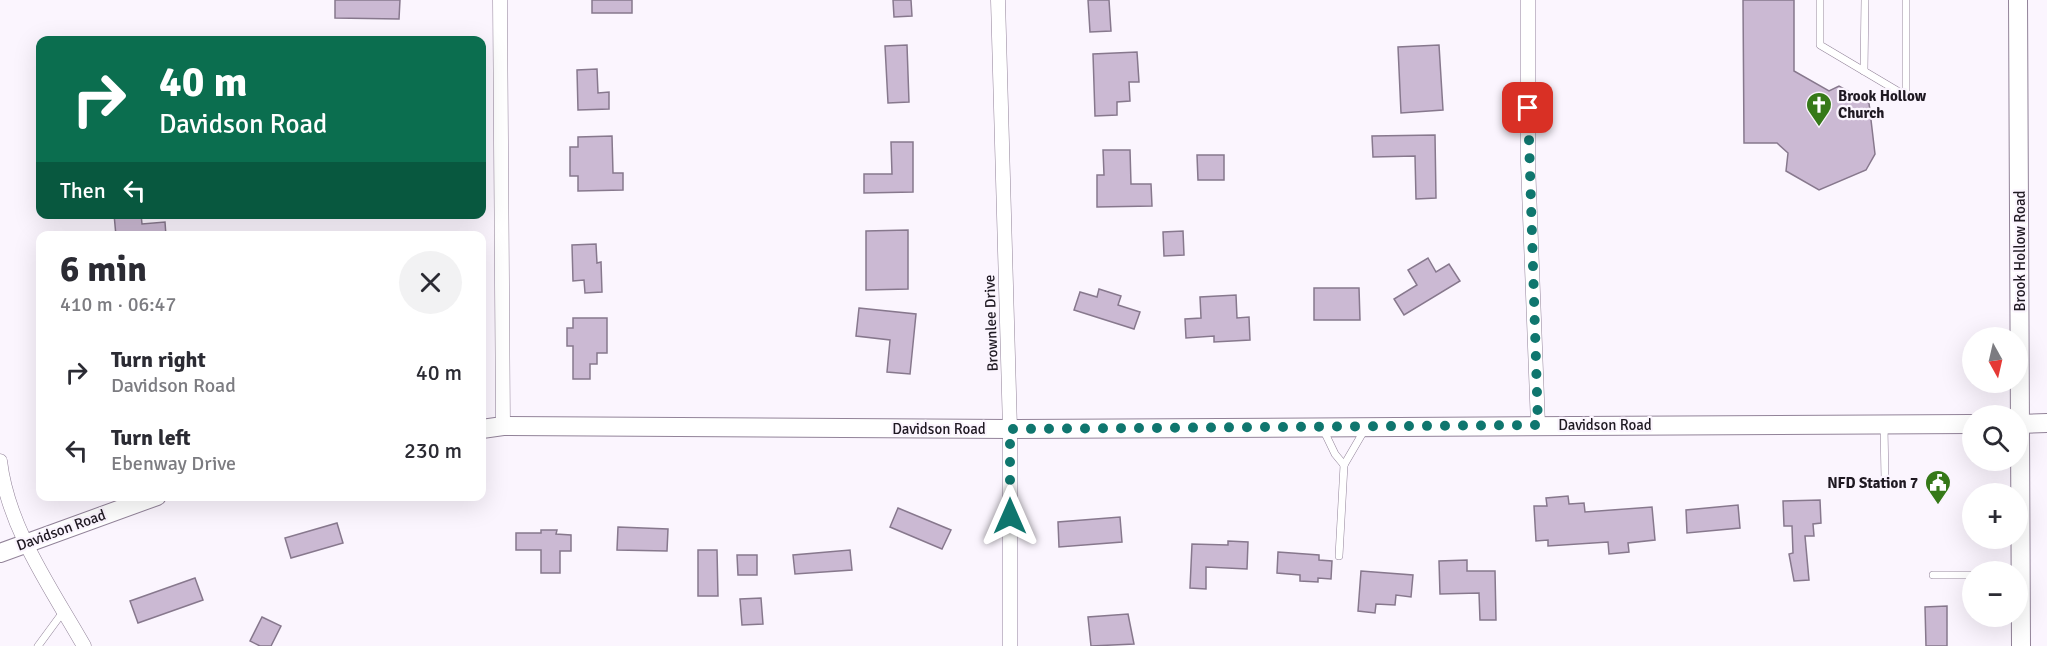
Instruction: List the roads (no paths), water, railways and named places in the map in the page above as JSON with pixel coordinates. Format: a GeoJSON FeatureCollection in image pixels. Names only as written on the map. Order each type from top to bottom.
{"type":"FeatureCollection","features":[{"type":"Feature","properties":{"kind":"street"},"geometry":{"type":"LineString","coordinates":[[500,0],[503,426]]}},
{"type":"Feature","properties":{"kind":"street","name":"Brownlee Drive"},"geometry":{"type":"LineString","coordinates":[[998,0],[1010,429],[1011,646]]}},
{"type":"Feature","properties":{"kind":"street"},"geometry":{"type":"LineString","coordinates":[[1528,0],[1528,163],[1538,425]]}},
{"type":"Feature","properties":{"kind":"street","name":"Brook Hollow Road"},"geometry":{"type":"LineString","coordinates":[[2018,0],[2019,405]]}},
{"type":"Feature","properties":{"kind":"street"},"geometry":{"type":"LineString","coordinates":[[2028,424],[2047,423]]}},
{"type":"Feature","properties":{"kind":"street","name":"Davidson Road"},"geometry":{"type":"LineString","coordinates":[[486,428],[503,426],[1010,429],[1962,424]]}},
{"type":"Feature","properties":{"kind":"street"},"geometry":{"type":"LineString","coordinates":[[0,461],[3,486],[25,542],[84,646]]}},
{"type":"Feature","properties":{"kind":"street","name":"Brook Hollow Road"},"geometry":{"type":"LineString","coordinates":[[2019,471],[2019,561]]}},
{"type":"Feature","properties":{"kind":"street","name":"Davidson Road"},"geometry":{"type":"LineString","coordinates":[[0,553],[143,501]]}},
{"type":"Feature","properties":{"kind":"street","name":"Brook Hollow Road"},"geometry":{"type":"LineString","coordinates":[[2020,627],[2021,646]]}},
{"type":"Feature","properties":{"kind":"lane"},"geometry":{"type":"LineString","coordinates":[[1820,0],[1820,45],[1906,96],[1906,0]]}},
{"type":"Feature","properties":{"kind":"lane"},"geometry":{"type":"LineString","coordinates":[[1864,71],[1865,0]]}},
{"type":"Feature","properties":{"kind":"lane"},"geometry":{"type":"LineString","coordinates":[[1884,424],[1885,480]]}},
{"type":"Feature","properties":{"kind":"lane"},"geometry":{"type":"LineString","coordinates":[[1339,556],[1344,465],[1366,426]]}},
{"type":"Feature","properties":{"kind":"lane"},"geometry":{"type":"LineString","coordinates":[[1322,427],[1335,454],[1344,465]]}},
{"type":"Feature","properties":{"kind":"lane"},"geometry":{"type":"LineString","coordinates":[[1933,575],[1962,575]]}},
{"type":"Feature","properties":{"kind":"lane"},"geometry":{"type":"LineString","coordinates":[[38,646],[64,611]]}},
{"type":"Feature","properties":{"kind":"place","name":"Brook Hollow Church"},"geometry":{"type":"Point","coordinates":[1819,128]}},
{"type":"Feature","properties":{"kind":"place","name":"NFD Station 7"},"geometry":{"type":"Point","coordinates":[1938,506]}}]}
